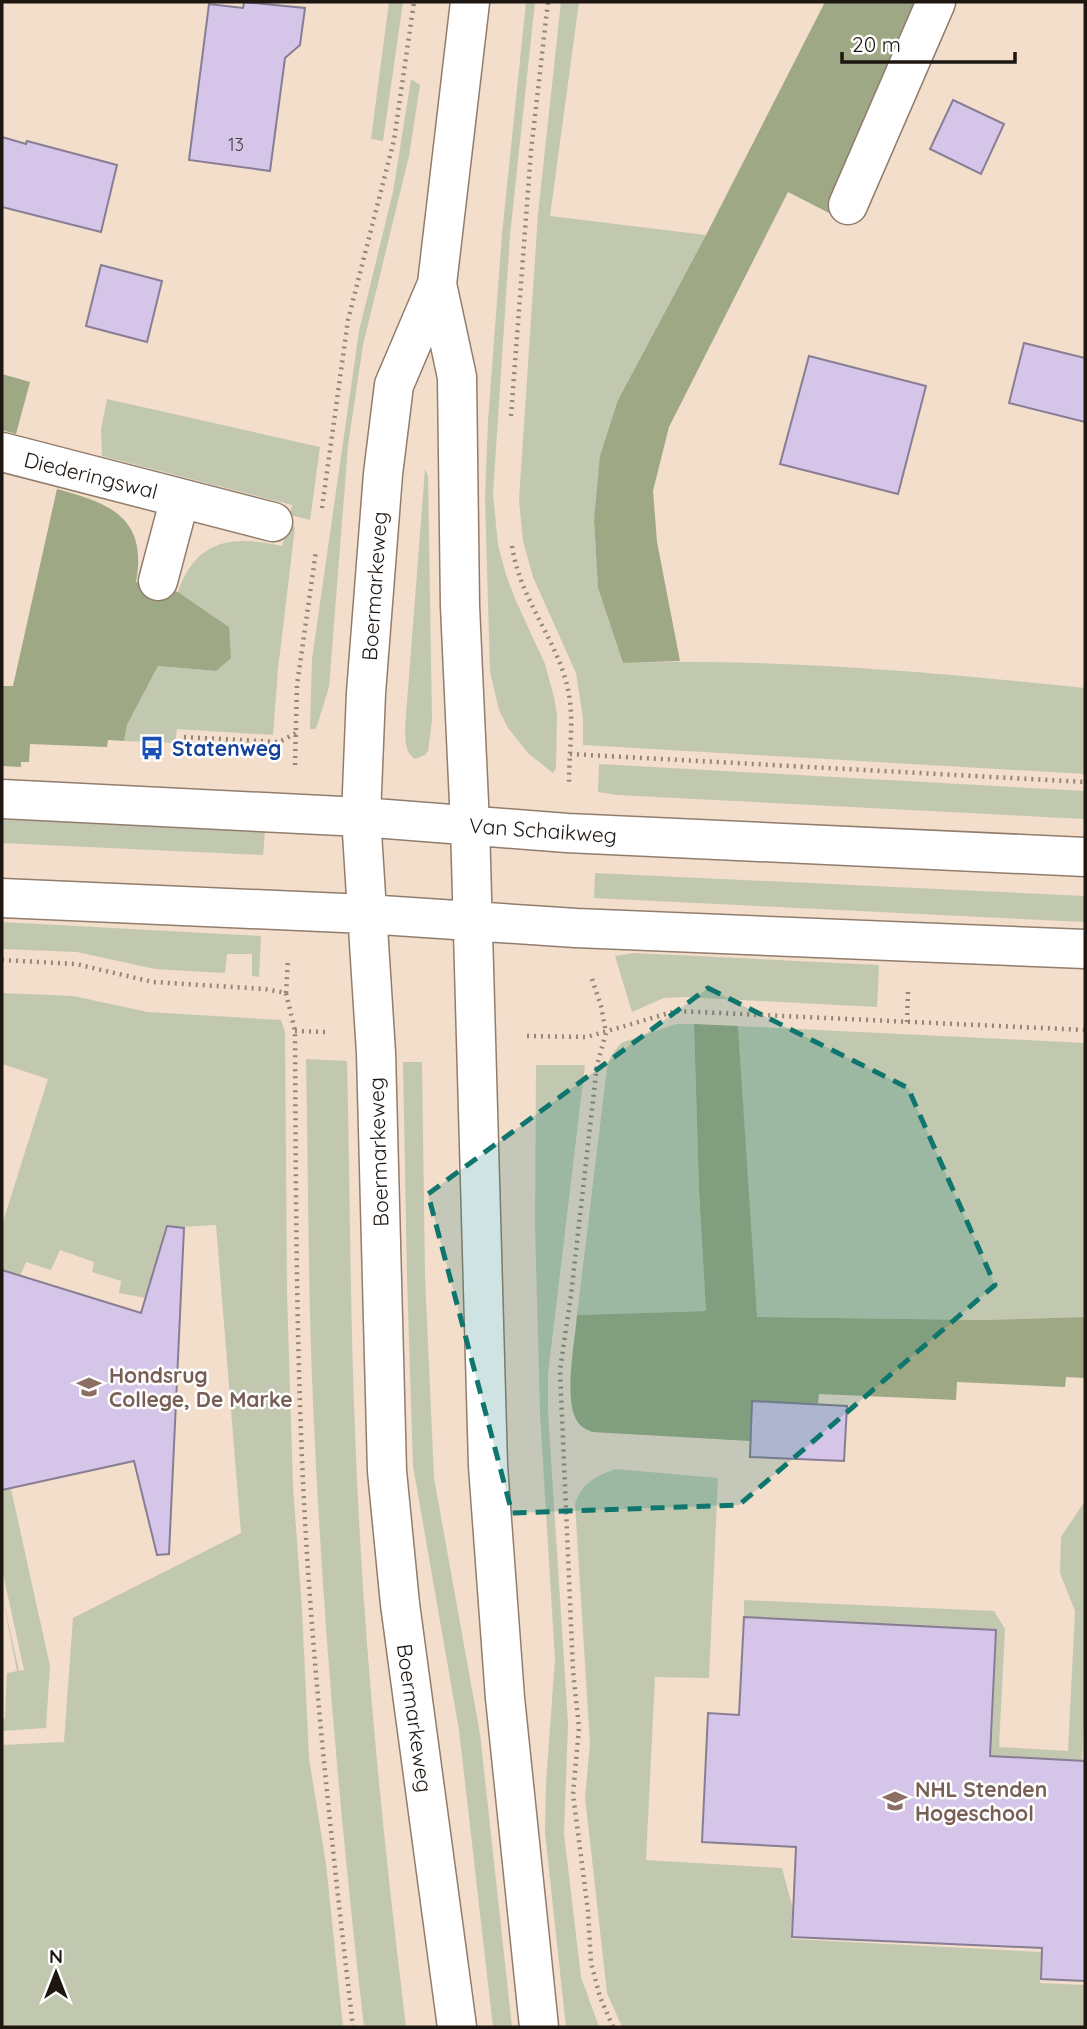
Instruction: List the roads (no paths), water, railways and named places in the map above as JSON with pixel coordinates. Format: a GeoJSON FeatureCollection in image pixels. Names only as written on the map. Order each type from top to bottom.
{"type":"FeatureCollection","features":[{"type":"Feature","properties":{"kind":"street","name":"Boermarkeweg"},"geometry":{"type":"LineString","coordinates":[[457,2027],[400,1604],[387,1471],[376,1053],[361,817],[366,693],[383,474],[394,386],[437,284],[470,2]]}},
{"type":"Feature","properties":{"kind":"street"},"geometry":{"type":"LineString","coordinates":[[848,205],[936,2]]}},
{"type":"Feature","properties":{"kind":"street","name":"Boermarkeweg"},"geometry":{"type":"LineString","coordinates":[[437,284],[457,377],[460,606],[470,825],[489,1479],[505,1698],[539,2027]]}},
{"type":"Feature","properties":{"kind":"street","name":"Diederingswal"},"geometry":{"type":"LineString","coordinates":[[2,452],[273,522]]}},
{"type":"Feature","properties":{"kind":"street","name":"Diederingswal"},"geometry":{"type":"LineString","coordinates":[[158,581],[180,498]]}},
{"type":"Feature","properties":{"kind":"street","name":"Van Schaikweg"},"geometry":{"type":"LineString","coordinates":[[2,799],[361,817],[567,834],[1085,857]]}},
{"type":"Feature","properties":{"kind":"street"},"geometry":{"type":"LineString","coordinates":[[2,898],[1085,949]]}},
{"type":"Feature","properties":{"kind":"place","name":"Statenweg"},"geometry":{"type":"Point","coordinates":[152,748]}},
{"type":"Feature","properties":{"kind":"place","name":"Hondsrug College, De Marke"},"geometry":{"type":"Point","coordinates":[89,1387]}},
{"type":"Feature","properties":{"kind":"place","name":"NHL Stenden Hogeschool"},"geometry":{"type":"Point","coordinates":[895,1801]}}]}
